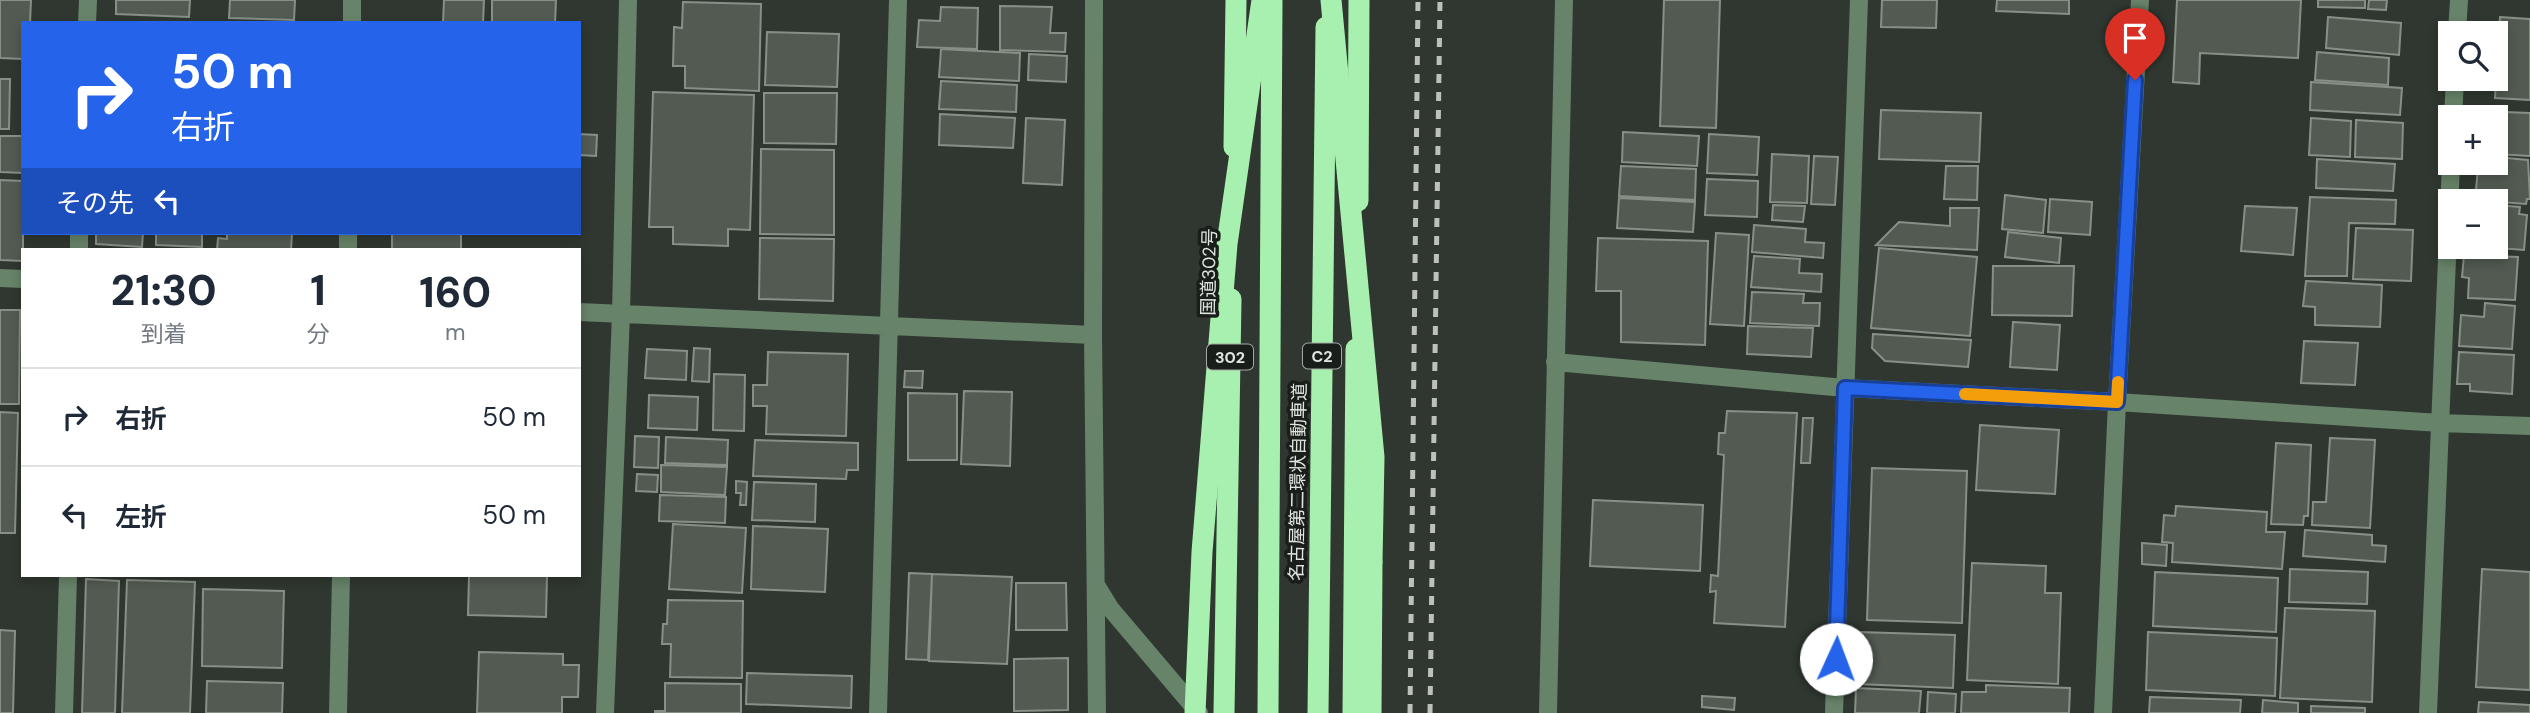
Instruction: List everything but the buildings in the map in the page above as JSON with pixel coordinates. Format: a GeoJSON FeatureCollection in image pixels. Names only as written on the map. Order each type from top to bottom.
{"type":"FeatureCollection","features":[{"type":"Feature","properties":{"kind":"highway","name":"国道302号"},"geometry":{"type":"LineString","coordinates":[[1224,713],[1235,0]]}},
{"type":"Feature","properties":{"kind":"highway"},"geometry":{"type":"LineString","coordinates":[[1197,713],[1202,552],[1227,244],[1262,0]]}},
{"type":"Feature","properties":{"kind":"highway","name":"名古屋第二環状自動車道"},"geometry":{"type":"LineString","coordinates":[[1268,713],[1272,0]]}},
{"type":"Feature","properties":{"kind":"highway"},"geometry":{"type":"LineString","coordinates":[[1329,0],[1374,457],[1371,713]]}},
{"type":"Feature","properties":{"kind":"highway","name":"名古屋第二環状自動車道"},"geometry":{"type":"LineString","coordinates":[[1318,713],[1329,0]]}},
{"type":"Feature","properties":{"kind":"highway"},"geometry":{"type":"LineString","coordinates":[[1353,713],[1359,0]]}},
{"type":"Feature","properties":{"kind":"street"},"geometry":{"type":"LineString","coordinates":[[87,21],[88,0]]}},
{"type":"Feature","properties":{"kind":"street"},"geometry":{"type":"LineString","coordinates":[[352,0],[352,21]]}},
{"type":"Feature","properties":{"kind":"street"},"geometry":{"type":"LineString","coordinates":[[605,713],[621,314],[628,0]]}},
{"type":"Feature","properties":{"kind":"street"},"geometry":{"type":"LineString","coordinates":[[878,713],[898,0]]}},
{"type":"Feature","properties":{"kind":"street"},"geometry":{"type":"LineString","coordinates":[[1094,0],[1093,335],[1097,713]]}},
{"type":"Feature","properties":{"kind":"street"},"geometry":{"type":"LineString","coordinates":[[1548,713],[1564,0]]}},
{"type":"Feature","properties":{"kind":"street"},"geometry":{"type":"LineString","coordinates":[[1834,713],[1859,0]]}},
{"type":"Feature","properties":{"kind":"street"},"geometry":{"type":"LineString","coordinates":[[2103,713],[2117,402],[2140,0]]}},
{"type":"Feature","properties":{"kind":"street"},"geometry":{"type":"LineString","coordinates":[[2458,21],[2459,0]]}},
{"type":"Feature","properties":{"kind":"street"},"geometry":{"type":"LineString","coordinates":[[2428,713],[2450,175]]}},
{"type":"Feature","properties":{"kind":"street"},"geometry":{"type":"LineString","coordinates":[[0,278],[21,279]]}},
{"type":"Feature","properties":{"kind":"street"},"geometry":{"type":"LineString","coordinates":[[581,312],[1093,335]]}},
{"type":"Feature","properties":{"kind":"street"},"geometry":{"type":"LineString","coordinates":[[1555,362],[1845,388],[2530,426]]}},
{"type":"Feature","properties":{"kind":"street"},"geometry":{"type":"LineString","coordinates":[[64,713],[68,577]]}},
{"type":"Feature","properties":{"kind":"street"},"geometry":{"type":"LineString","coordinates":[[338,713],[341,577]]}},
{"type":"Feature","properties":{"kind":"street"},"geometry":{"type":"LineString","coordinates":[[1096,585],[1110,608],[1197,713]]}},
{"type":"Feature","properties":{"kind":"railway"},"geometry":{"type":"LineString","coordinates":[[1410,713],[1418,0]]}},
{"type":"Feature","properties":{"kind":"railway"},"geometry":{"type":"LineString","coordinates":[[1430,713],[1440,0]]}},
{"type":"Feature","properties":{"kind":"slow traffic"},"geometry":{"type":"LineString","coordinates":[[1965,394],[2117,402],[2118,382]]}},
{"type":"Feature","properties":{"kind":"route"},"geometry":{"type":"LineString","coordinates":[[1836,659],[1845,388],[2117,402],[2135,80]]}}]}
